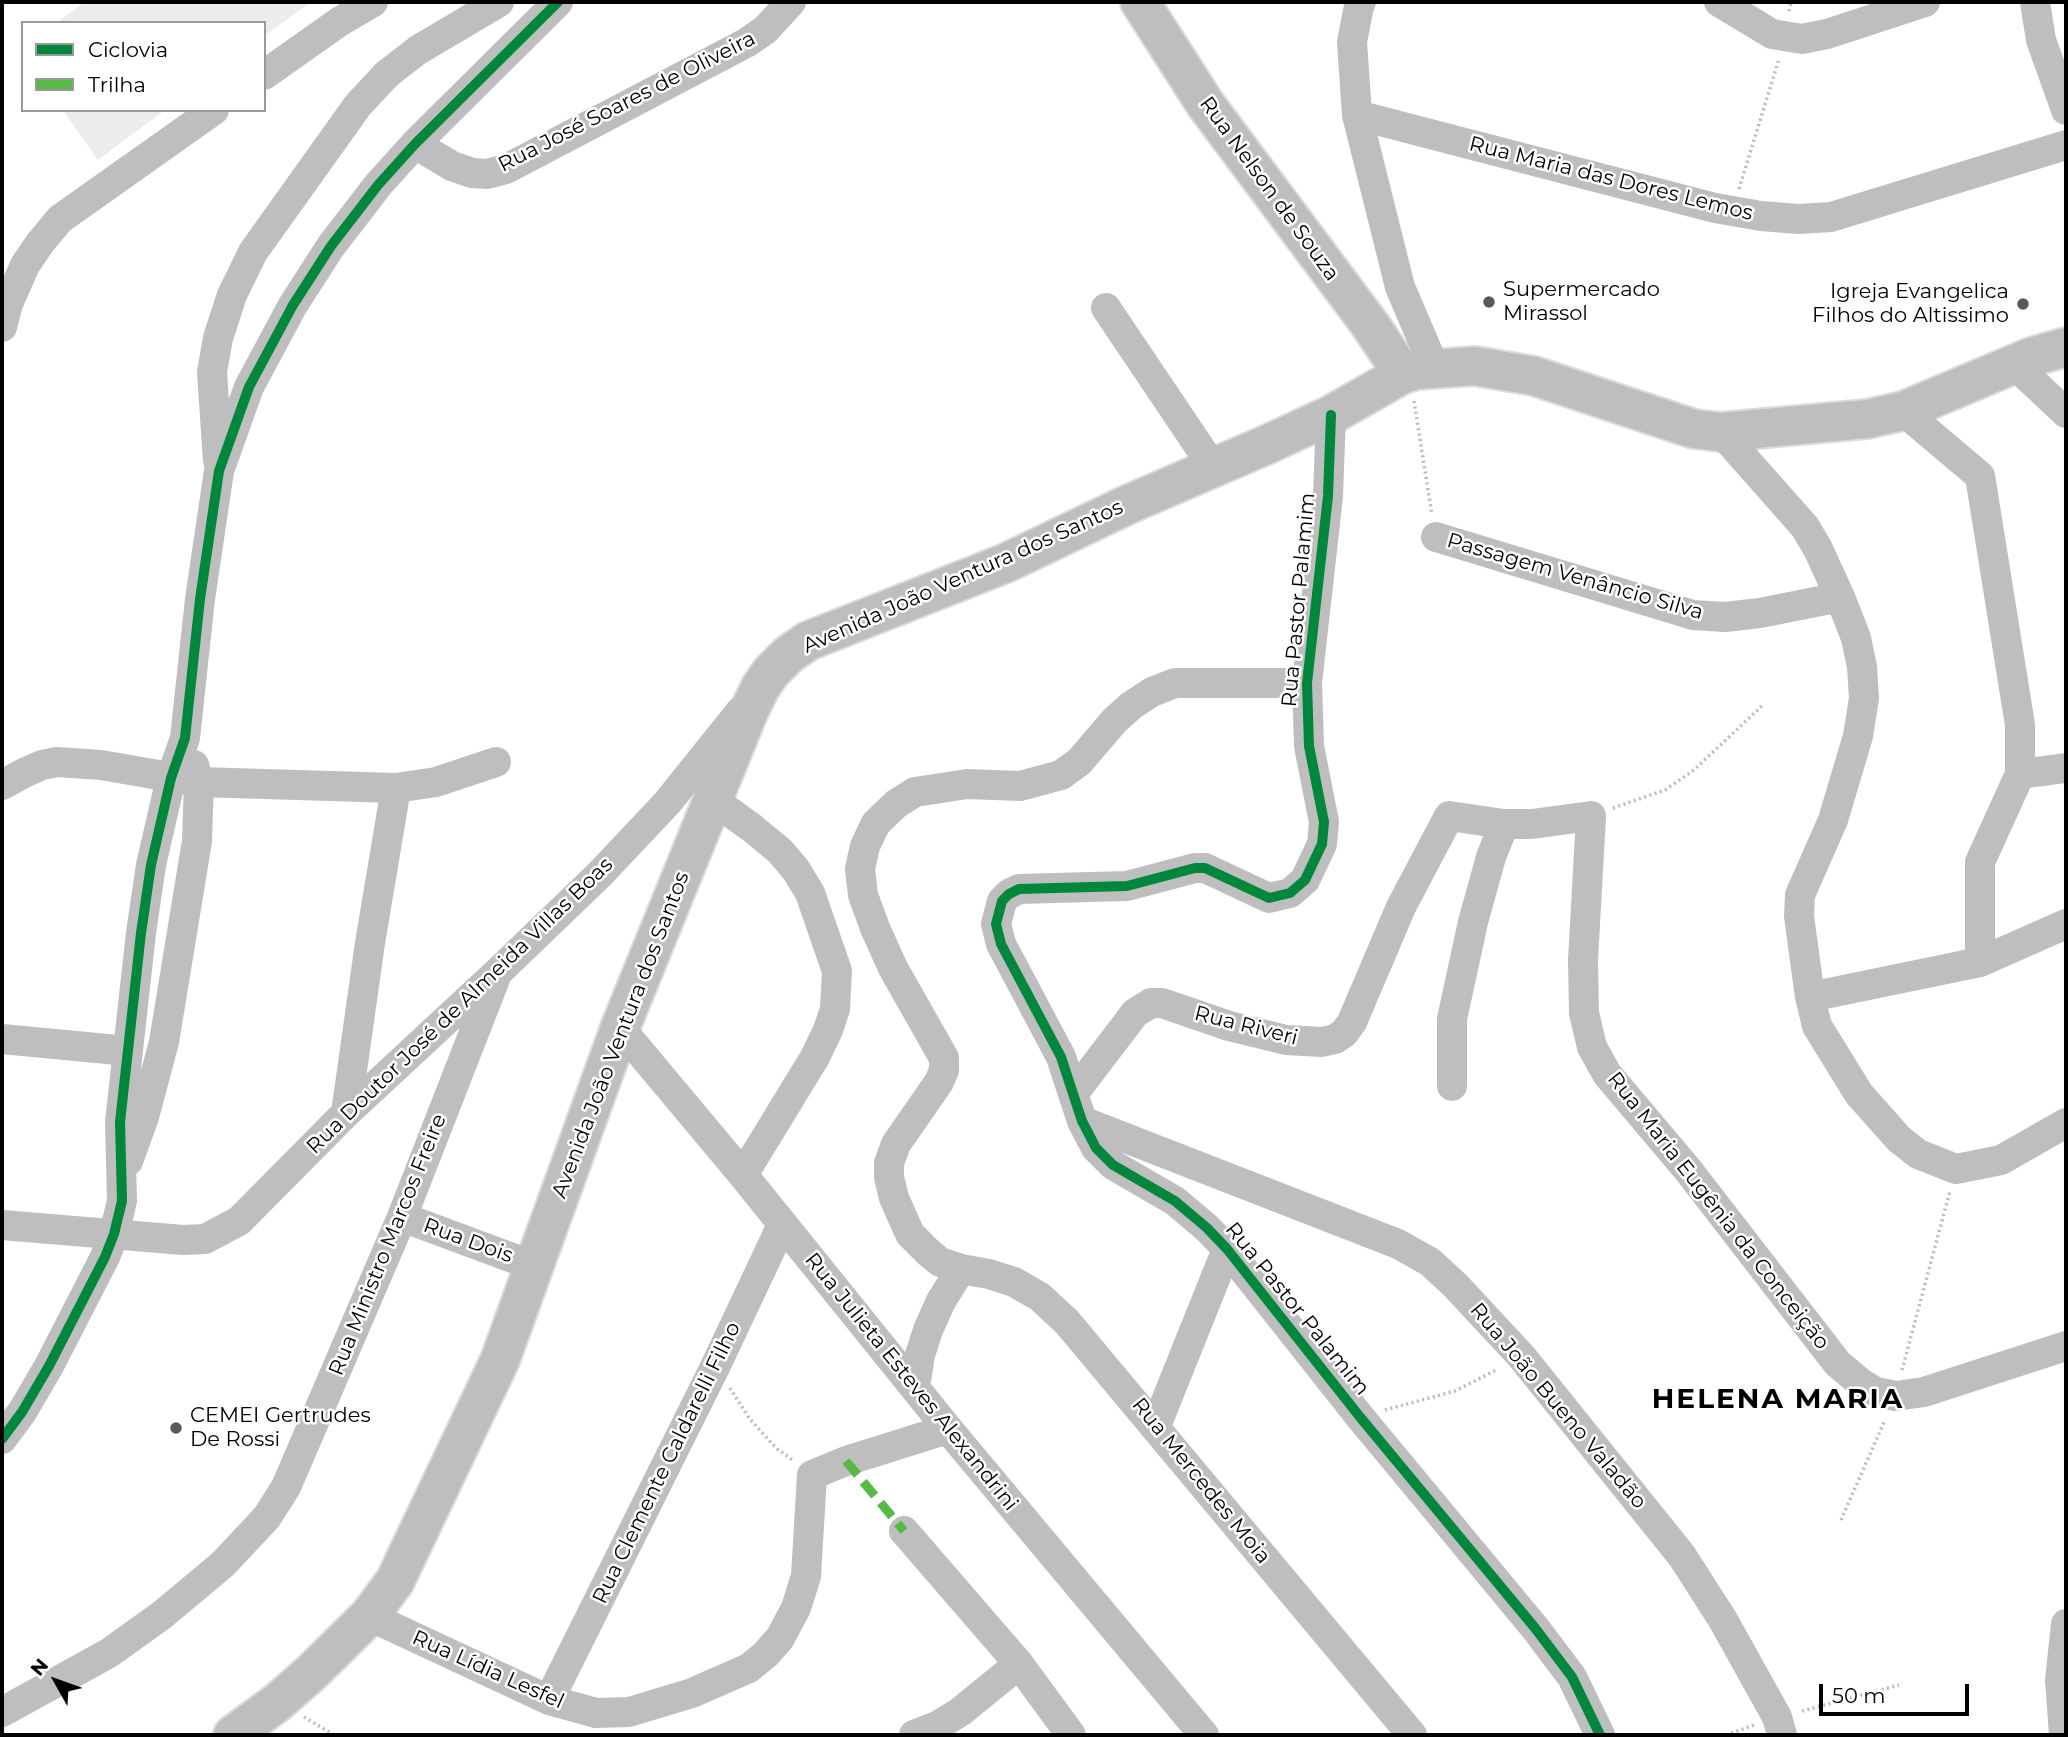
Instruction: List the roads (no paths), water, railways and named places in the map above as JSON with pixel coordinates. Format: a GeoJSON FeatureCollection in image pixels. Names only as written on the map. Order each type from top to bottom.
{"type":"FeatureCollection","features":[{"type":"Feature","properties":{"kind":"main road","name":"Rua Nelson de Souza"},"geometry":{"type":"LineString","coordinates":[[1140,2],[1206,105],[1371,326],[1416,371]]}},
{"type":"Feature","properties":{"kind":"main road","name":"Avenida João Ventura dos Santos"},"geometry":{"type":"LineString","coordinates":[[233,1735],[311,1674],[369,1616],[395,1581],[500,1360],[620,1028],[712,799],[760,688],[788,655],[808,641],[1006,563],[1331,415],[1416,371],[1475,366],[1534,376],[1695,429],[1721,432],[1867,419],[1903,411],[2031,357],[2066,347]]}},
{"type":"Feature","properties":{"kind":"street"},"geometry":{"type":"LineString","coordinates":[[266,74],[339,22],[373,2]]}},
{"type":"Feature","properties":{"kind":"street"},"geometry":{"type":"LineString","coordinates":[[219,471],[212,372],[218,338],[232,295],[253,252],[358,105],[387,74],[418,50],[499,2]]}},
{"type":"Feature","properties":{"kind":"street"},"geometry":{"type":"LineString","coordinates":[[516,2],[528,30]]}},
{"type":"Feature","properties":{"kind":"street"},"geometry":{"type":"LineString","coordinates":[[121,1182],[144,1117],[164,1042],[197,841],[185,780],[185,738],[200,599],[219,471],[249,387],[293,305],[331,246],[378,185],[415,144],[558,2]]}},
{"type":"Feature","properties":{"kind":"street","name":"Rua José Soares de Oliveira"},"geometry":{"type":"LineString","coordinates":[[415,144],[452,166],[472,173],[487,174],[506,169],[746,43],[765,30],[791,2]]}},
{"type":"Feature","properties":{"kind":"street"},"geometry":{"type":"LineString","coordinates":[[1118,2],[1206,105]]}},
{"type":"Feature","properties":{"kind":"street"},"geometry":{"type":"LineString","coordinates":[[1719,2],[1754,24],[1786,38],[1802,39],[1827,34],[1925,2]]}},
{"type":"Feature","properties":{"kind":"street"},"geometry":{"type":"LineString","coordinates":[[2035,2],[2041,40],[2066,110]]}},
{"type":"Feature","properties":{"kind":"street"},"geometry":{"type":"LineString","coordinates":[[1360,3],[1352,42],[1357,115],[1400,287],[1416,371]]}},
{"type":"Feature","properties":{"kind":"street"},"geometry":{"type":"LineString","coordinates":[[2,327],[8,304],[25,265],[60,219],[211,112]]}},
{"type":"Feature","properties":{"kind":"street","name":"Rua Maria das Dores Lemos"},"geometry":{"type":"LineString","coordinates":[[1357,115],[1732,211],[1798,219],[1831,217],[2066,145]]}},
{"type":"Feature","properties":{"kind":"street"},"geometry":{"type":"LineString","coordinates":[[1371,326],[1387,311],[1400,287]]}},
{"type":"Feature","properties":{"kind":"street"},"geometry":{"type":"LineString","coordinates":[[1106,308],[1213,467]]}},
{"type":"Feature","properties":{"kind":"street"},"geometry":{"type":"LineString","coordinates":[[2015,365],[2066,412]]}},
{"type":"Feature","properties":{"kind":"street"},"geometry":{"type":"LineString","coordinates":[[1903,411],[1980,476],[2020,725],[2020,774],[1980,862],[1980,962]]}},
{"type":"Feature","properties":{"kind":"street","name":"Rua Pastor Palamim"},"geometry":{"type":"LineString","coordinates":[[1331,415],[1328,496],[1307,683],[1309,746],[1324,822],[1322,844],[1305,880],[1290,893],[1269,898],[1205,868],[1195,868],[1127,887],[1019,889],[1002,901],[996,924],[1001,944],[1061,1057],[1096,1148],[1113,1165],[1175,1201],[1207,1228],[1227,1250],[1360,1417],[1535,1628],[1572,1677],[1600,1735]]}},
{"type":"Feature","properties":{"kind":"street"},"geometry":{"type":"LineString","coordinates":[[1721,432],[1805,527],[1840,597],[1856,638],[1862,667],[1864,698],[1858,736],[1833,820],[1800,895],[1799,916],[1810,997],[1817,1027],[1859,1094],[1899,1139],[1918,1154],[1956,1170],[2001,1160],[2066,1123]]}},
{"type":"Feature","properties":{"kind":"street","name":"Passagem Venâncio Silva"},"geometry":{"type":"LineString","coordinates":[[1436,537],[1693,615],[1726,617],[1760,613],[1840,597]]}},
{"type":"Feature","properties":{"kind":"street","name":"Rua Mercedes Moia"},"geometry":{"type":"LineString","coordinates":[[1307,683],[1175,683],[1152,692],[1132,705],[1115,720],[1079,762],[1061,775],[1020,786],[967,785],[915,792],[896,804],[876,823],[865,846],[860,869],[863,895],[893,968],[944,1058],[944,1070],[939,1082],[896,1144],[889,1163],[889,1177],[894,1198],[910,1234],[940,1262],[1014,1282],[1040,1297],[1067,1322],[1412,1735]]}},
{"type":"Feature","properties":{"kind":"street","name":"Rua Doutor José de Almeida Villas Boas"},"geometry":{"type":"LineString","coordinates":[[2,1225],[183,1240],[205,1239],[239,1221],[346,1113],[600,874],[667,803],[760,688]]}},
{"type":"Feature","properties":{"kind":"street"},"geometry":{"type":"LineString","coordinates":[[2,785],[24,773],[57,762],[102,765],[185,780],[396,788],[436,782],[496,762]]}},
{"type":"Feature","properties":{"kind":"street"},"geometry":{"type":"LineString","coordinates":[[2020,774],[2066,768]]}},
{"type":"Feature","properties":{"kind":"street"},"geometry":{"type":"LineString","coordinates":[[2,1439],[12,1415],[49,1366],[114,1234],[122,1200],[120,1122],[151,865],[185,780]]}},
{"type":"Feature","properties":{"kind":"street"},"geometry":{"type":"LineString","coordinates":[[346,1113],[370,943],[396,788]]}},
{"type":"Feature","properties":{"kind":"street"},"geometry":{"type":"LineString","coordinates":[[712,799],[752,828],[796,870],[817,910],[837,971],[835,1009],[828,1030],[815,1057],[743,1175]]}},
{"type":"Feature","properties":{"kind":"street","name":"Rua Riveri"},"geometry":{"type":"LineString","coordinates":[[1078,1107],[1135,1013],[1151,1003],[1162,1003],[1229,1026],[1286,1040],[1322,1042],[1335,1039],[1352,1023],[1401,907],[1449,816],[1504,824]]}},
{"type":"Feature","properties":{"kind":"street","name":"Rua Maria Eugênia da Conceição"},"geometry":{"type":"LineString","coordinates":[[1504,824],[1532,824],[1591,816],[1583,960],[1584,1013],[1592,1047],[1607,1074],[1688,1170],[1838,1364],[1861,1384],[1876,1392],[1896,1396],[1924,1392],[2066,1346]]}},
{"type":"Feature","properties":{"kind":"street"},"geometry":{"type":"LineString","coordinates":[[1452,1086],[1452,1019],[1473,922],[1491,857],[1504,824]]}},
{"type":"Feature","properties":{"kind":"street"},"geometry":{"type":"LineString","coordinates":[[1810,997],[1980,962],[2066,924]]}},
{"type":"Feature","properties":{"kind":"street","name":"Rua Ministro Marcos Freire"},"geometry":{"type":"LineString","coordinates":[[2,1712],[109,1653],[162,1615],[223,1564],[267,1517],[286,1487],[402,1217],[497,973]]}},
{"type":"Feature","properties":{"kind":"street","name":"Rua Julieta Esteves Alexandrini"},"geometry":{"type":"LineString","coordinates":[[620,1028],[743,1175],[948,1429],[1204,1735]]}},
{"type":"Feature","properties":{"kind":"street"},"geometry":{"type":"LineString","coordinates":[[2,1038],[128,1051]]}},
{"type":"Feature","properties":{"kind":"street","name":"Rua João Bueno Valadão"},"geometry":{"type":"LineString","coordinates":[[1078,1107],[1417,1253],[1430,1262],[1522,1357],[1682,1556],[1723,1620],[1780,1726]]}},
{"type":"Feature","properties":{"kind":"street","name":"Rua Dois"},"geometry":{"type":"LineString","coordinates":[[402,1217],[534,1266]]}},
{"type":"Feature","properties":{"kind":"street","name":"Rua Clemente Caldarelli Filho"},"geometry":{"type":"LineString","coordinates":[[549,1700],[716,1365],[782,1225]]}},
{"type":"Feature","properties":{"kind":"street"},"geometry":{"type":"LineString","coordinates":[[1156,1426],[1227,1250]]}},
{"type":"Feature","properties":{"kind":"street"},"geometry":{"type":"LineString","coordinates":[[915,1387],[920,1355],[928,1330],[941,1300],[961,1269]]}},
{"type":"Feature","properties":{"kind":"street","name":"Rua Lídia Lesfel"},"geometry":{"type":"LineString","coordinates":[[369,1616],[549,1700],[596,1713],[629,1712],[692,1693],[749,1668],[780,1638],[796,1608],[806,1576],[812,1475],[846,1461],[948,1429]]}},
{"type":"Feature","properties":{"kind":"street"},"geometry":{"type":"LineString","coordinates":[[904,1531],[1019,1664],[1071,1735]]}},
{"type":"Feature","properties":{"kind":"street"},"geometry":{"type":"LineString","coordinates":[[2064,1735],[2066,1624]]}},
{"type":"Feature","properties":{"kind":"street"},"geometry":{"type":"LineString","coordinates":[[914,1735],[937,1726],[960,1712],[1019,1664]]}},
{"type":"Feature","properties":{"kind":"place","name":"Supermercado Mirassol"},"geometry":{"type":"Point","coordinates":[1489,302]}},
{"type":"Feature","properties":{"kind":"place","name":"Igreja Evangelica Filhos do Altissimo"},"geometry":{"type":"Point","coordinates":[2023,304]}},
{"type":"Feature","properties":{"kind":"place","name":"CEMEI Gertrudes De Rossi"},"geometry":{"type":"Point","coordinates":[176,1428]}},
{"type":"Feature","properties":{"kind":"district","name":"HELENA MARIA"},"geometry":{"type":"Point","coordinates":[1778,1400]}}]}
